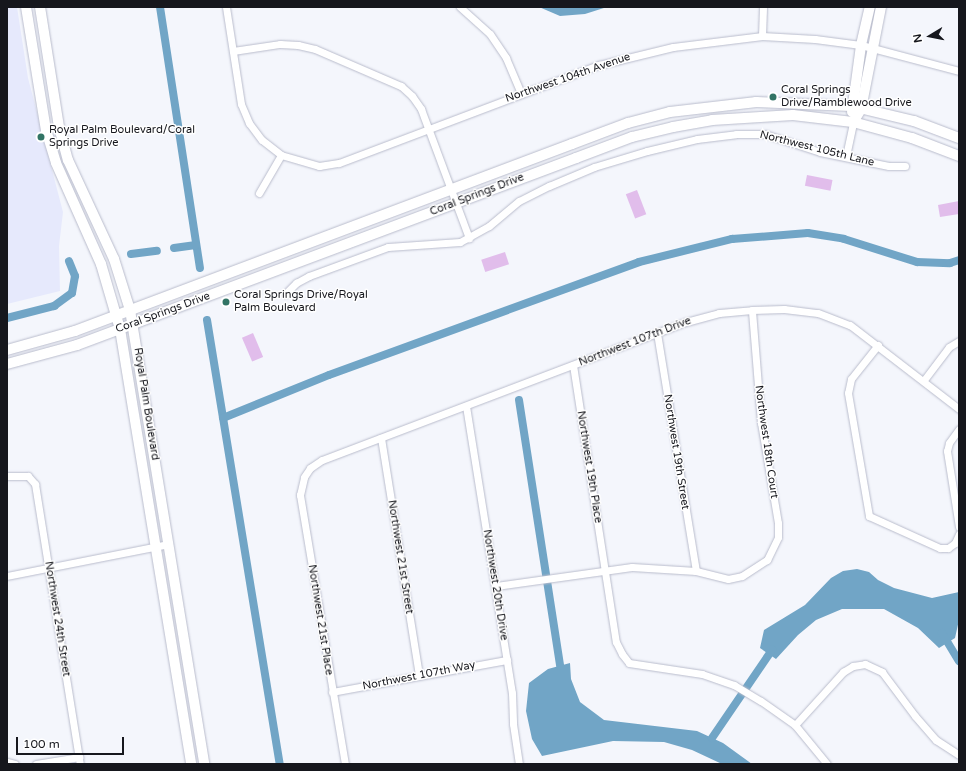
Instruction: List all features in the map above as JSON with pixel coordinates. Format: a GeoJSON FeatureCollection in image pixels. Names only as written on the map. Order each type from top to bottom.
{"type":"FeatureCollection","features":[{"type":"Feature","properties":{"kind":"main road","name":"Royal Palm Boulevard"},"geometry":{"type":"LineString","coordinates":[[26,7],[46,130],[56,164],[101,264],[117,315],[191,764]]}},
{"type":"Feature","properties":{"kind":"main road","name":"Royal Palm Boulevard"},"geometry":{"type":"LineString","coordinates":[[40,7],[59,126],[68,160],[114,259],[130,310],[204,764]]}},
{"type":"Feature","properties":{"kind":"main road"},"geometry":{"type":"LineString","coordinates":[[853,122],[851,106],[861,45],[870,7]]}},
{"type":"Feature","properties":{"kind":"main road"},"geometry":{"type":"LineString","coordinates":[[853,122],[862,109],[881,7]]}},
{"type":"Feature","properties":{"kind":"main road","name":"Coral Springs Drive"},"geometry":{"type":"LineString","coordinates":[[7,350],[75,331],[628,123],[670,112],[756,102],[851,106],[914,121],[959,138]]}},
{"type":"Feature","properties":{"kind":"main road","name":"Coral Springs Drive"},"geometry":{"type":"LineString","coordinates":[[7,364],[77,345],[632,137],[673,127],[756,115],[793,115],[853,122],[912,138],[959,156]]}},
{"type":"Feature","properties":{"kind":"street"},"geometry":{"type":"LineString","coordinates":[[226,7],[241,104],[245,115],[262,140],[281,155],[259,193]]}},
{"type":"Feature","properties":{"kind":"street"},"geometry":{"type":"LineString","coordinates":[[460,7],[490,34],[506,58],[521,94]]}},
{"type":"Feature","properties":{"kind":"street"},"geometry":{"type":"LineString","coordinates":[[762,36],[763,7]]}},
{"type":"Feature","properties":{"kind":"street","name":"Northwest 104th Avenue"},"geometry":{"type":"LineString","coordinates":[[281,155],[319,166],[339,163],[521,94],[634,55],[687,45],[762,36],[861,45],[959,70]]}},
{"type":"Feature","properties":{"kind":"street"},"geometry":{"type":"LineString","coordinates":[[233,51],[280,44],[314,49],[401,86],[412,96],[421,109],[469,238]]}},
{"type":"Feature","properties":{"kind":"street"},"geometry":{"type":"LineString","coordinates":[[846,156],[853,122]]}},
{"type":"Feature","properties":{"kind":"street","name":"Northwest 105th Lane"},"geometry":{"type":"LineString","coordinates":[[285,294],[296,283],[309,276],[388,246],[460,242],[489,226],[519,201],[550,186],[594,168],[639,153],[697,139],[736,134],[765,134],[820,152],[846,156],[889,166],[905,166]]}},
{"type":"Feature","properties":{"kind":"street","name":"Northwest 107th Drive"},"geometry":{"type":"LineString","coordinates":[[304,477],[310,468],[322,460],[574,366],[657,333],[719,313],[784,309],[818,313],[850,326],[878,345],[959,409]]}},
{"type":"Feature","properties":{"kind":"street","name":"Northwest 18th Court"},"geometry":{"type":"LineString","coordinates":[[696,571],[728,579],[742,576],[767,560],[778,537],[778,523],[761,423],[752,310]]}},
{"type":"Feature","properties":{"kind":"street","name":"Northwest 19th Street"},"geometry":{"type":"LineString","coordinates":[[657,333],[696,571]]}},
{"type":"Feature","properties":{"kind":"street"},"geometry":{"type":"LineString","coordinates":[[924,380],[949,347],[959,341]]}},
{"type":"Feature","properties":{"kind":"street"},"geometry":{"type":"LineString","coordinates":[[878,345],[851,379],[848,393],[870,516],[940,548],[948,548],[955,543],[959,534]]}},
{"type":"Feature","properties":{"kind":"street","name":"Northwest 19th Place"},"geometry":{"type":"LineString","coordinates":[[574,366],[616,642],[629,663],[702,674],[734,686],[761,701],[795,725],[827,764]]}},
{"type":"Feature","properties":{"kind":"street","name":"Northwest 20th Drive"},"geometry":{"type":"LineString","coordinates":[[466,406],[496,586],[520,764]]}},
{"type":"Feature","properties":{"kind":"street"},"geometry":{"type":"LineString","coordinates":[[959,429],[949,443],[947,451],[959,527]]}},
{"type":"Feature","properties":{"kind":"street","name":"Northwest 21st Street"},"geometry":{"type":"LineString","coordinates":[[381,438],[419,676]]}},
{"type":"Feature","properties":{"kind":"street","name":"Northwest 24th Street"},"geometry":{"type":"LineString","coordinates":[[7,476],[28,476],[35,484],[79,760]]}},
{"type":"Feature","properties":{"kind":"street","name":"Northwest 21st Place"},"geometry":{"type":"LineString","coordinates":[[304,477],[300,495],[345,764]]}},
{"type":"Feature","properties":{"kind":"street"},"geometry":{"type":"LineString","coordinates":[[7,576],[169,544]]}},
{"type":"Feature","properties":{"kind":"street"},"geometry":{"type":"LineString","coordinates":[[496,586],[632,566],[696,571]]}},
{"type":"Feature","properties":{"kind":"street","name":"Northwest 107th Way"},"geometry":{"type":"LineString","coordinates":[[332,692],[507,660]]}},
{"type":"Feature","properties":{"kind":"street"},"geometry":{"type":"LineString","coordinates":[[795,725],[843,672],[853,666],[865,664],[882,672],[932,736],[959,755]]}},
{"type":"Feature","properties":{"kind":"street"},"geometry":{"type":"LineString","coordinates":[[36,764],[79,760]]}},
{"type":"Feature","properties":{"kind":"street"},"geometry":{"type":"LineString","coordinates":[[7,762],[15,764]]}},
{"type":"Feature","properties":{"kind":"shaded area"},"geometry":{"type":"Polygon","coordinates":[[[7,7],[17,7],[28,78],[63,212],[59,246],[60,291],[7,304],[7,7]]]}},
{"type":"Feature","properties":{"kind":"shaded area"},"geometry":{"type":"Polygon","coordinates":[[[807,175],[833,180],[830,191],[805,186],[807,175]]]}},
{"type":"Feature","properties":{"kind":"shaded area"},"geometry":{"type":"Polygon","coordinates":[[[637,190],[646,214],[635,219],[626,194],[637,190]]]}},
{"type":"Feature","properties":{"kind":"shaded area"},"geometry":{"type":"Polygon","coordinates":[[[959,201],[959,214],[940,217],[938,205],[959,201]]]}},
{"type":"Feature","properties":{"kind":"shaded area"},"geometry":{"type":"Polygon","coordinates":[[[505,252],[509,264],[485,272],[481,260],[505,252]]]}},
{"type":"Feature","properties":{"kind":"shaded area"},"geometry":{"type":"Polygon","coordinates":[[[253,333],[263,357],[252,362],[242,338],[253,333]]]}},
{"type":"Feature","properties":{"kind":"water"},"geometry":{"type":"Polygon","coordinates":[[[539,7],[607,7],[585,14],[560,16],[539,7]]]}},
{"type":"Feature","properties":{"kind":"water"},"geometry":{"type":"Polygon","coordinates":[[[857,569],[869,572],[878,580],[894,588],[932,598],[959,592],[959,620],[955,638],[939,648],[918,628],[884,609],[842,609],[816,620],[798,635],[776,659],[760,648],[764,630],[805,605],[831,578],[843,571],[857,569]]]}},
{"type":"Feature","properties":{"kind":"water"},"geometry":{"type":"Polygon","coordinates":[[[570,663],[571,679],[580,702],[604,720],[697,731],[723,743],[752,764],[722,764],[692,750],[664,742],[613,741],[542,756],[532,739],[526,711],[529,683],[548,669],[570,663]]]}},
{"type":"Feature","properties":{"kind":"waterway"},"geometry":{"type":"LineString","coordinates":[[160,7],[200,268]]}},
{"type":"Feature","properties":{"kind":"waterway"},"geometry":{"type":"LineString","coordinates":[[223,418],[329,375],[639,262],[732,239],[808,233],[844,239],[917,262],[950,263],[959,260]]}},
{"type":"Feature","properties":{"kind":"waterway"},"geometry":{"type":"LineString","coordinates":[[174,248],[196,245]]}},
{"type":"Feature","properties":{"kind":"waterway"},"geometry":{"type":"LineString","coordinates":[[131,254],[157,251]]}},
{"type":"Feature","properties":{"kind":"waterway"},"geometry":{"type":"LineString","coordinates":[[7,318],[54,306],[72,293],[75,276],[69,261]]}},
{"type":"Feature","properties":{"kind":"waterway"},"geometry":{"type":"LineString","coordinates":[[207,320],[280,764]]}},
{"type":"Feature","properties":{"kind":"waterway"},"geometry":{"type":"LineString","coordinates":[[519,400],[560,666]]}},
{"type":"Feature","properties":{"kind":"waterway"},"geometry":{"type":"LineString","coordinates":[[942,633],[959,661]]}},
{"type":"Feature","properties":{"kind":"waterway"},"geometry":{"type":"LineString","coordinates":[[712,738],[772,650]]}},
{"type":"Feature","properties":{"kind":"place","name":"Coral Springs Drive/Ramblewood Drive"},"geometry":{"type":"Point","coordinates":[773,97]}},
{"type":"Feature","properties":{"kind":"place","name":"Royal Palm Boulevard/Coral Springs Drive"},"geometry":{"type":"Point","coordinates":[41,137]}},
{"type":"Feature","properties":{"kind":"place","name":"Coral Springs Drive/Royal Palm Boulevard"},"geometry":{"type":"Point","coordinates":[226,302]}}]}
